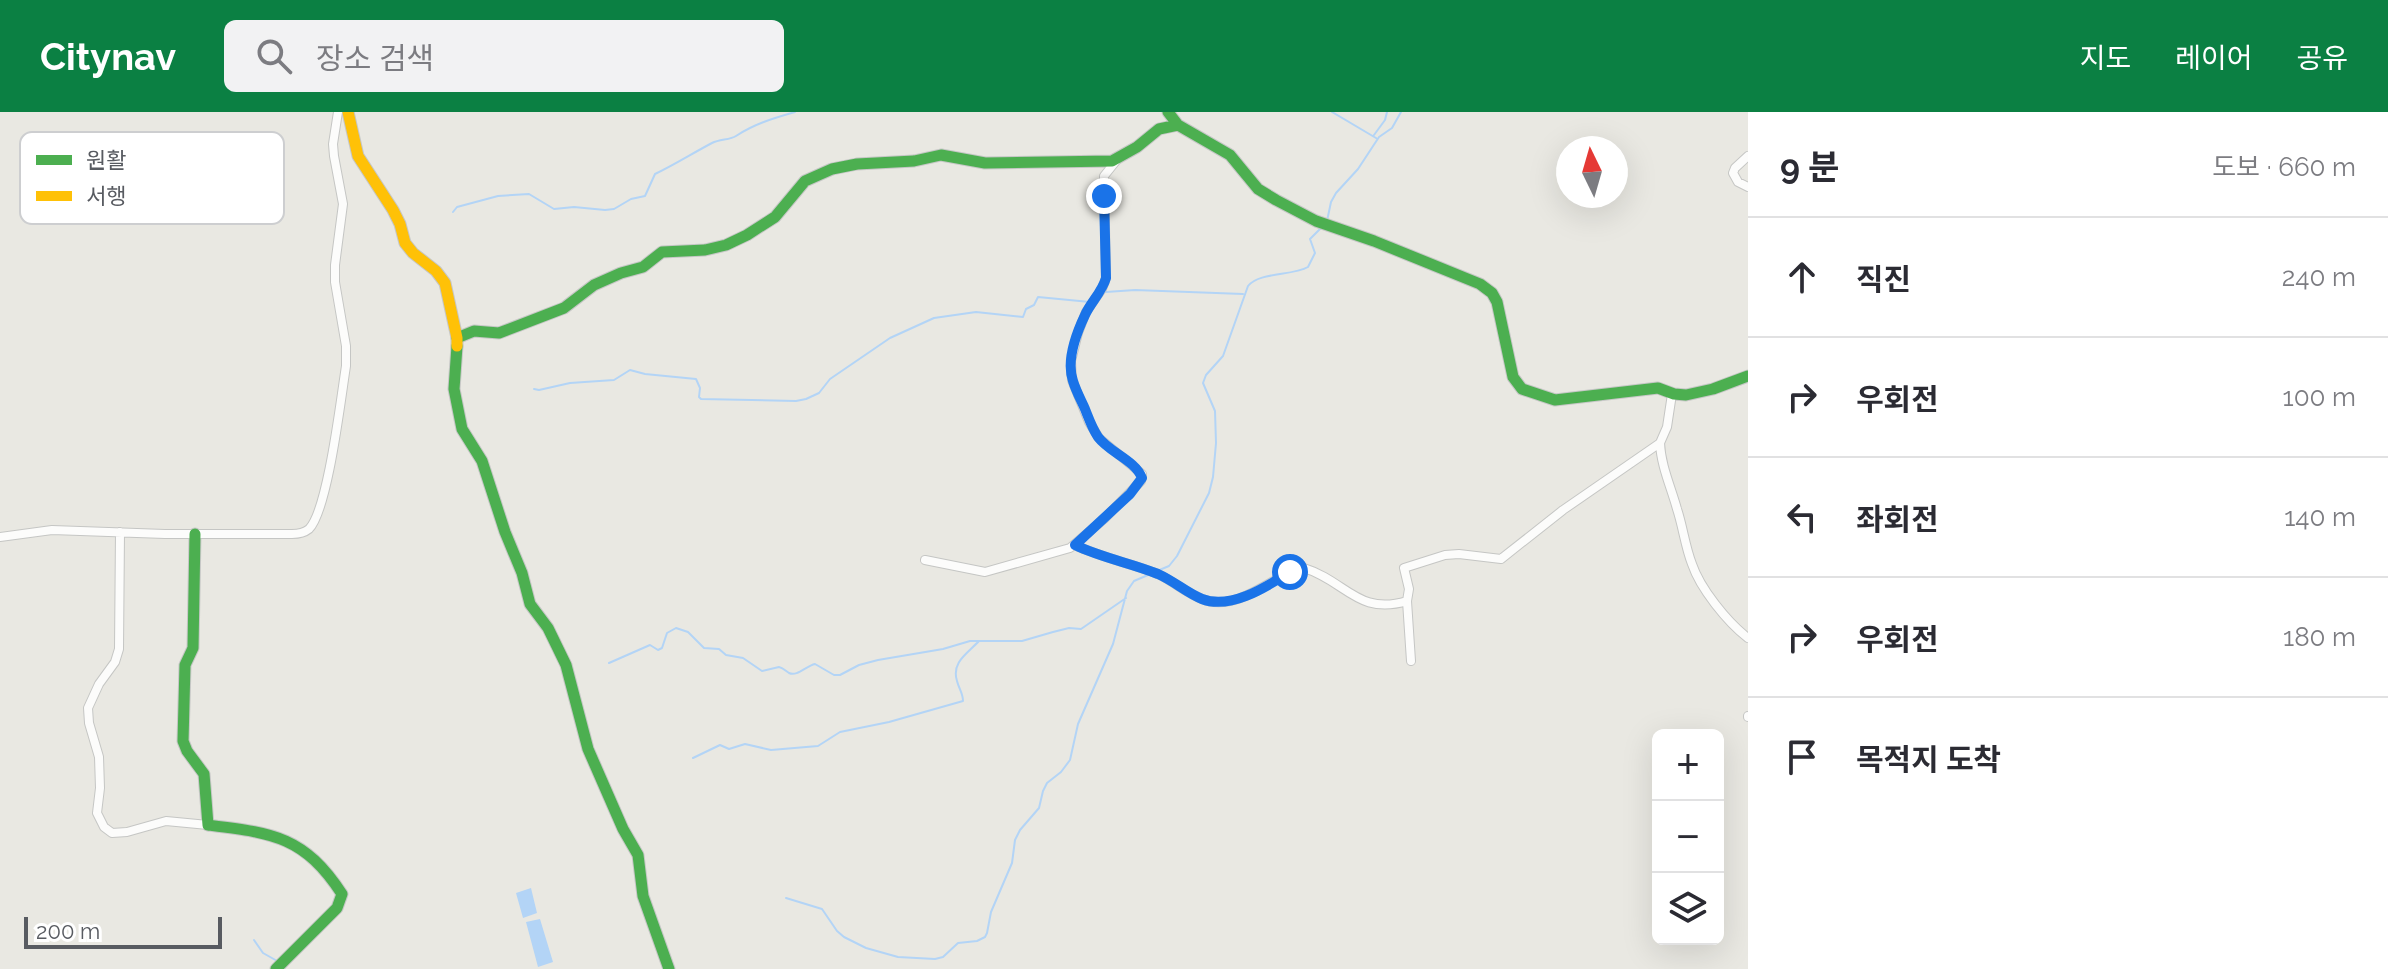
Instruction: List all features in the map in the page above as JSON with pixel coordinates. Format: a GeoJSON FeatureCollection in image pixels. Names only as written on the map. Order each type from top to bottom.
{"type":"FeatureCollection","features":[{"type":"Feature","properties":{"kind":"street"},"geometry":{"type":"LineString","coordinates":[[0,537],[52,530],[301,533],[311,527],[323,500],[346,356],[335,282],[343,204],[333,144],[338,112]]}},
{"type":"Feature","properties":{"kind":"street"},"geometry":{"type":"LineString","coordinates":[[348,112],[358,156],[393,210],[405,243],[445,283],[457,338],[454,389],[462,429],[482,461],[530,604],[548,628],[561,654],[588,749],[623,829],[638,855],[643,896],[669,969]]}},
{"type":"Feature","properties":{"kind":"street"},"geometry":{"type":"LineString","coordinates":[[1166,112],[1178,125],[1230,155],[1258,189],[1286,206],[1316,221],[1484,287],[1492,293],[1502,318],[1513,377],[1522,389],[1555,400],[1660,388],[1672,394],[1711,390],[1748,376]]}},
{"type":"Feature","properties":{"kind":"street"},"geometry":{"type":"LineString","coordinates":[[1159,129],[1166,112]]}},
{"type":"Feature","properties":{"kind":"street"},"geometry":{"type":"LineString","coordinates":[[925,560],[985,572],[1075,545],[1130,494],[1142,478],[1133,465],[1099,438],[1089,422],[1071,370],[1074,347],[1084,317],[1106,278],[1106,172],[1117,159],[1159,129],[1178,125]]}},
{"type":"Feature","properties":{"kind":"street"},"geometry":{"type":"LineString","coordinates":[[457,338],[471,330],[499,333],[548,316],[580,298],[594,285],[643,267],[662,252],[705,250],[736,241],[767,224],[805,181],[832,169],[865,163],[914,161],[941,155],[985,163],[1076,163],[1117,159]]}},
{"type":"Feature","properties":{"kind":"street"},"geometry":{"type":"LineString","coordinates":[[1748,156],[1733,173],[1738,182],[1748,187]]}},
{"type":"Feature","properties":{"kind":"street"},"geometry":{"type":"LineString","coordinates":[[1411,661],[1409,589],[1404,568],[1445,555],[1501,559],[1563,510],[1660,443],[1667,427],[1672,394]]}},
{"type":"Feature","properties":{"kind":"street"},"geometry":{"type":"LineString","coordinates":[[1660,443],[1666,477],[1694,569],[1703,586],[1736,628],[1748,638]]}},
{"type":"Feature","properties":{"kind":"street"},"geometry":{"type":"LineString","coordinates":[[120,532],[119,649],[115,662],[99,684],[88,708],[99,757],[97,813],[104,827],[112,833],[166,821],[259,832],[279,836],[298,845],[325,869],[342,898],[337,908],[276,969]]}},
{"type":"Feature","properties":{"kind":"street"},"geometry":{"type":"LineString","coordinates":[[195,534],[193,648],[185,665],[183,741],[204,774],[208,825]]}},
{"type":"Feature","properties":{"kind":"street"},"geometry":{"type":"LineString","coordinates":[[1075,545],[1160,575],[1208,601],[1243,597],[1295,569],[1304,568],[1335,583],[1363,602],[1385,606],[1407,601]]}},
{"type":"Feature","properties":{"kind":"water"},"geometry":{"type":"Polygon","coordinates":[[[531,888],[537,913],[523,918],[516,893],[531,888]]]}},
{"type":"Feature","properties":{"kind":"water"},"geometry":{"type":"Polygon","coordinates":[[[540,919],[553,962],[538,967],[526,922],[540,919]]]}},
{"type":"Feature","properties":{"kind":"waterway"},"geometry":{"type":"LineString","coordinates":[[453,212],[457,207],[498,196],[529,194],[554,209],[614,209],[631,199],[645,196],[655,174],[712,143],[795,112]]}},
{"type":"Feature","properties":{"kind":"waterway"},"geometry":{"type":"LineString","coordinates":[[1332,112],[1376,138]]}},
{"type":"Feature","properties":{"kind":"waterway"},"geometry":{"type":"LineString","coordinates":[[1374,135],[1387,112]]}},
{"type":"Feature","properties":{"kind":"waterway"},"geometry":{"type":"LineString","coordinates":[[1327,221],[1336,193],[1358,169],[1379,137],[1392,128],[1401,112]]}},
{"type":"Feature","properties":{"kind":"waterway"},"geometry":{"type":"LineString","coordinates":[[1157,571],[1169,566],[1177,556],[1209,493],[1216,443],[1215,411],[1203,383],[1223,356],[1248,286],[1260,278],[1308,267],[1315,253],[1310,239],[1322,227]]}},
{"type":"Feature","properties":{"kind":"waterway"},"geometry":{"type":"LineString","coordinates":[[1106,292],[1135,290],[1243,294]]}},
{"type":"Feature","properties":{"kind":"waterway"},"geometry":{"type":"LineString","coordinates":[[534,389],[614,380],[630,370],[696,379],[701,399],[796,401],[819,393],[830,379],[890,338],[934,318],[976,312],[1023,317],[1038,297],[1090,302]]}},
{"type":"Feature","properties":{"kind":"waterway"},"geometry":{"type":"LineString","coordinates":[[786,898],[822,909],[844,937],[866,948],[898,957],[935,959],[943,957],[958,943],[985,937],[991,912],[1012,863],[1015,840],[1039,808],[1047,783],[1070,760],[1078,724],[1113,644],[1127,591],[1134,581],[1148,575]]}},
{"type":"Feature","properties":{"kind":"waterway"},"geometry":{"type":"LineString","coordinates":[[609,663],[650,645],[658,650],[662,648],[667,633],[676,628],[688,632],[704,648],[719,649],[726,655],[743,658],[762,671],[779,667],[795,674],[815,664],[834,675],[840,675],[878,660],[970,641],[1022,641],[1069,628],[1081,629],[1126,598]]}},
{"type":"Feature","properties":{"kind":"waterway"},"geometry":{"type":"LineString","coordinates":[[693,758],[720,745],[729,749],[745,744],[771,750],[818,746],[840,732],[963,701],[956,668],[979,641]]}},
{"type":"Feature","properties":{"kind":"waterway"},"geometry":{"type":"LineString","coordinates":[[254,940],[263,953],[279,962]]}},
{"type":"Feature","properties":{"kind":"traffic: fast"},"geometry":{"type":"LineString","coordinates":[[1168,112],[1178,125],[1230,155],[1258,189],[1276,200],[1316,221],[1480,284],[1492,293],[1497,302],[1513,377],[1522,389],[1555,400],[1658,388],[1686,395],[1748,376]]}},
{"type":"Feature","properties":{"kind":"traffic: fast"},"geometry":{"type":"LineString","coordinates":[[457,338],[474,331],[499,333],[564,308],[594,285],[643,267],[662,252],[705,250],[726,245],[775,217],[805,181],[832,169],[857,164],[914,161],[941,155],[985,163],[1112,161],[1137,147],[1159,129],[1178,125]]}},
{"type":"Feature","properties":{"kind":"traffic: fast"},"geometry":{"type":"LineString","coordinates":[[457,346],[454,389],[462,429],[482,461],[530,604],[548,628],[566,665],[588,749],[623,829],[638,855],[643,896],[669,969]]}},
{"type":"Feature","properties":{"kind":"traffic: fast"},"geometry":{"type":"LineString","coordinates":[[195,534],[193,648],[185,665],[183,741],[204,774],[208,825],[251,831],[285,841],[314,860],[342,894],[337,908],[276,969]]}},
{"type":"Feature","properties":{"kind":"traffic: slow"},"geometry":{"type":"LineString","coordinates":[[348,112],[358,156],[393,210],[405,243],[445,283],[457,346]]}},
{"type":"Feature","properties":{"kind":"route"},"geometry":{"type":"LineString","coordinates":[[1104,196],[1106,278],[1102,289],[1091,302],[1078,333],[1072,380],[1099,438],[1133,465],[1142,478],[1130,494],[1075,545],[1160,575],[1208,601],[1243,597],[1290,572]]}}]}
